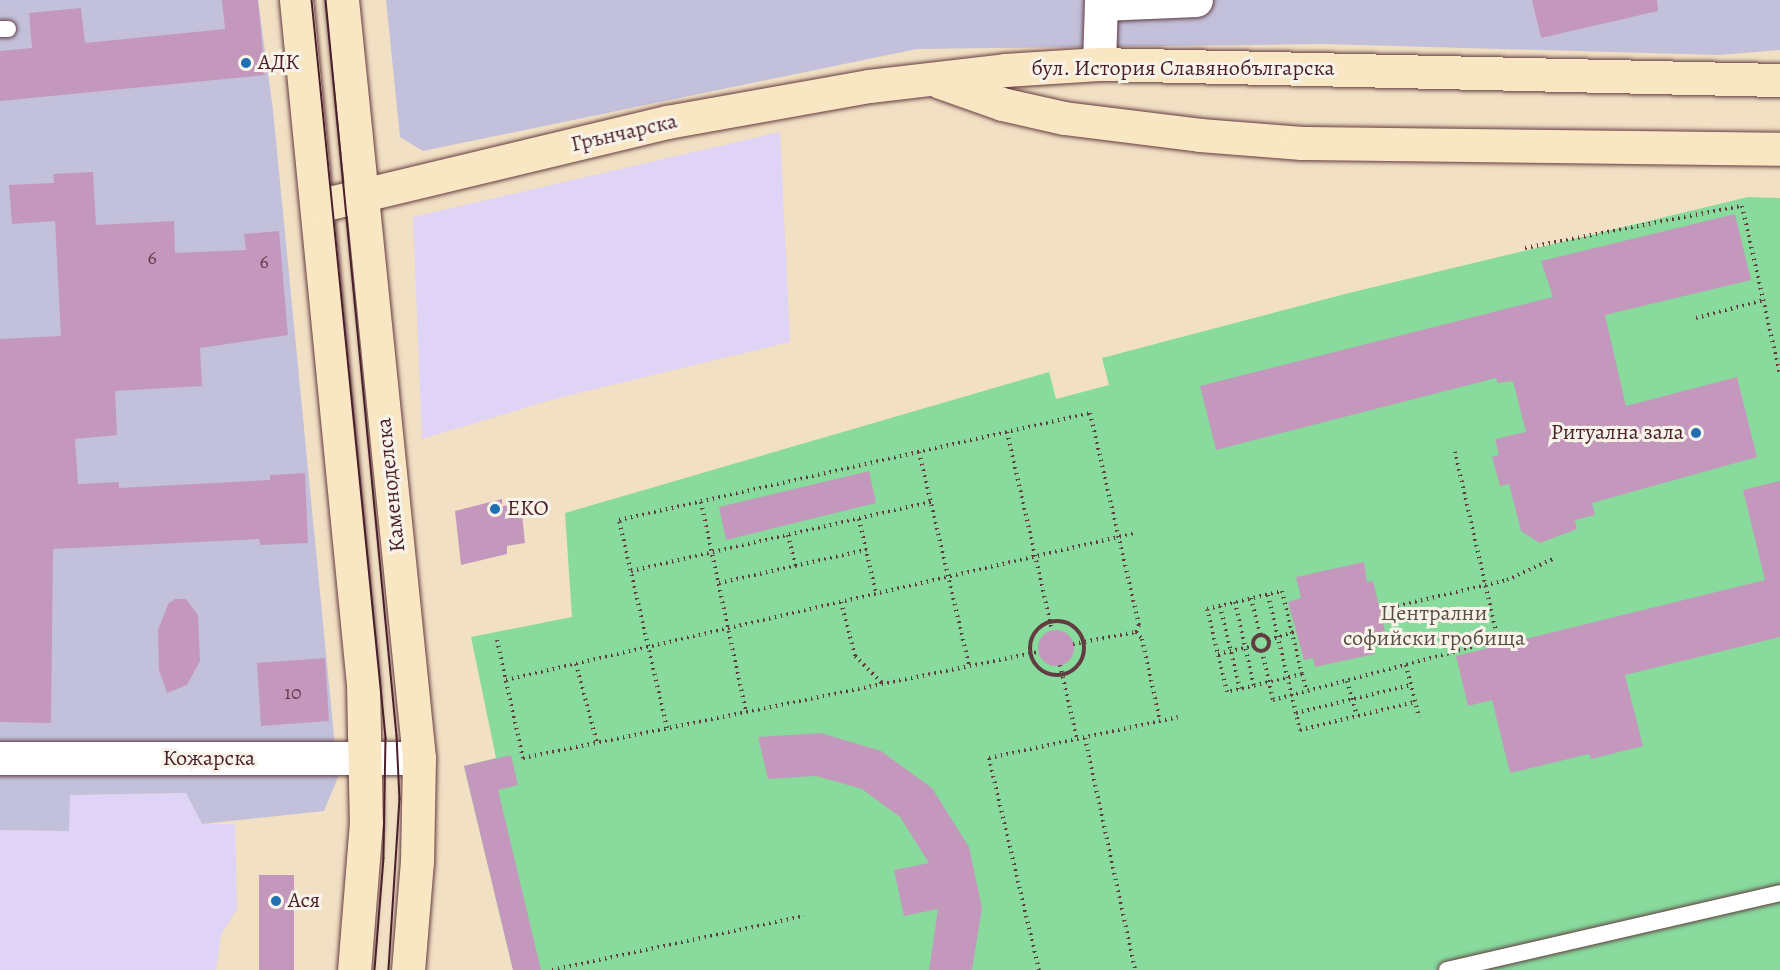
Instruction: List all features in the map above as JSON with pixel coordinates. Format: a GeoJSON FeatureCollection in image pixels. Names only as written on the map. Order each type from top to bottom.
{"type":"FeatureCollection","features":[{"type":"Feature","properties":{"kind":"main road","name":"Каменоделска"},"geometry":{"type":"LineString","coordinates":[[296,0],[355,584],[367,758],[366,822],[353,966]]}},
{"type":"Feature","properties":{"kind":"main road","name":"Каменоделска"},"geometry":{"type":"LineString","coordinates":[[342,0],[419,758],[417,861],[408,970]]}},
{"type":"Feature","properties":{"kind":"main road","name":"бул. История Славянобългарска"},"geometry":{"type":"LineString","coordinates":[[935,81],[1005,70],[1099,64],[1780,80]]}},
{"type":"Feature","properties":{"kind":"main road","name":"Грънчарска"},"geometry":{"type":"LineString","coordinates":[[317,206],[667,122],[869,86],[935,81]]}},
{"type":"Feature","properties":{"kind":"main road","name":"бул. История Славянобългарска"},"geometry":{"type":"LineString","coordinates":[[935,81],[1002,104],[1064,118],[1200,135],[1302,143],[1780,148]]}},
{"type":"Feature","properties":{"kind":"street"},"geometry":{"type":"LineString","coordinates":[[1099,64],[1101,2],[1196,0]]}},
{"type":"Feature","properties":{"kind":"street","name":"Кожарска"},"geometry":{"type":"LineString","coordinates":[[0,758],[419,758]]}},
{"type":"Feature","properties":{"kind":"lane"},"geometry":{"type":"LineString","coordinates":[[1447,970],[1780,893]]}},
{"type":"Feature","properties":{"kind":"path"},"geometry":{"type":"LineString","coordinates":[[1525,248],[1742,206],[1780,375]]}},
{"type":"Feature","properties":{"kind":"path"},"geometry":{"type":"LineString","coordinates":[[1696,318],[1764,300]]}},
{"type":"Feature","properties":{"kind":"path"},"geometry":{"type":"LineString","coordinates":[[667,728],[619,520],[1090,413],[1139,625],[1136,632]]}},
{"type":"Feature","properties":{"kind":"path"},"geometry":{"type":"LineString","coordinates":[[1007,432],[1052,630]]}},
{"type":"Feature","properties":{"kind":"path"},"geometry":{"type":"LineString","coordinates":[[919,452],[969,666]]}},
{"type":"Feature","properties":{"kind":"path"},"geometry":{"type":"LineString","coordinates":[[1218,654],[1253,646],[1262,651],[1273,700],[1498,640],[1455,452]]}},
{"type":"Feature","properties":{"kind":"path"},"geometry":{"type":"LineString","coordinates":[[701,502],[746,712]]}},
{"type":"Feature","properties":{"kind":"path"},"geometry":{"type":"LineString","coordinates":[[631,571],[931,502]]}},
{"type":"Feature","properties":{"kind":"path"},"geometry":{"type":"LineString","coordinates":[[859,519],[876,593]]}},
{"type":"Feature","properties":{"kind":"path"},"geometry":{"type":"LineString","coordinates":[[506,680],[1135,533]]}},
{"type":"Feature","properties":{"kind":"path"},"geometry":{"type":"LineString","coordinates":[[788,535],[796,566]]}},
{"type":"Feature","properties":{"kind":"path"},"geometry":{"type":"LineString","coordinates":[[719,583],[866,550]]}},
{"type":"Feature","properties":{"kind":"path"},"geometry":{"type":"LineString","coordinates":[[1380,610],[1487,585],[1555,558]]}},
{"type":"Feature","properties":{"kind":"path"},"geometry":{"type":"LineString","coordinates":[[1302,674],[1227,692],[1207,609],[1282,591],[1294,632],[1306,691]]}},
{"type":"Feature","properties":{"kind":"path"},"geometry":{"type":"LineString","coordinates":[[1268,595],[1300,730],[1415,702]]}},
{"type":"Feature","properties":{"kind":"path"},"geometry":{"type":"LineString","coordinates":[[1251,598],[1260,635],[1269,640],[1294,632]]}},
{"type":"Feature","properties":{"kind":"path"},"geometry":{"type":"LineString","coordinates":[[841,602],[855,656],[883,684]]}},
{"type":"Feature","properties":{"kind":"path"},"geometry":{"type":"LineString","coordinates":[[1235,602],[1254,686]]}},
{"type":"Feature","properties":{"kind":"path"},"geometry":{"type":"LineString","coordinates":[[1220,606],[1240,689]]}},
{"type":"Feature","properties":{"kind":"path"},"geometry":{"type":"LineString","coordinates":[[1050,621],[1065,621],[1078,630],[1084,643],[1083,657],[1075,669],[1063,676],[1048,675],[1036,667],[1029,654],[1034,634],[1050,621]]}},
{"type":"Feature","properties":{"kind":"path"},"geometry":{"type":"LineString","coordinates":[[1073,644],[1136,632]]}},
{"type":"Feature","properties":{"kind":"path"},"geometry":{"type":"LineString","coordinates":[[1136,632],[1142,639],[1161,721]]}},
{"type":"Feature","properties":{"kind":"path"},"geometry":{"type":"LineString","coordinates":[[1253,646],[1255,637],[1260,635]]}},
{"type":"Feature","properties":{"kind":"path"},"geometry":{"type":"LineString","coordinates":[[497,639],[523,758],[1038,651]]}},
{"type":"Feature","properties":{"kind":"path"},"geometry":{"type":"LineString","coordinates":[[1262,651],[1268,648],[1269,640]]}},
{"type":"Feature","properties":{"kind":"path"},"geometry":{"type":"LineString","coordinates":[[576,663],[597,742]]}},
{"type":"Feature","properties":{"kind":"path"},"geometry":{"type":"LineString","coordinates":[[1406,664],[1419,717]]}},
{"type":"Feature","properties":{"kind":"path"},"geometry":{"type":"LineString","coordinates":[[1060,665],[1077,739]]}},
{"type":"Feature","properties":{"kind":"path"},"geometry":{"type":"LineString","coordinates":[[1347,681],[1357,716]]}},
{"type":"Feature","properties":{"kind":"path"},"geometry":{"type":"LineString","coordinates":[[1296,713],[1411,685]]}},
{"type":"Feature","properties":{"kind":"path"},"geometry":{"type":"LineString","coordinates":[[1039,970],[989,758],[1178,717]]}},
{"type":"Feature","properties":{"kind":"path"},"geometry":{"type":"LineString","coordinates":[[1085,738],[1135,970]]}},
{"type":"Feature","properties":{"kind":"path"},"geometry":{"type":"LineString","coordinates":[[552,970],[804,916]]}},
{"type":"Feature","properties":{"kind":"shaded area"},"geometry":{"type":"Polygon","coordinates":[[[0,0],[258,0],[273,110],[338,777],[324,811],[202,824],[186,793],[70,795],[69,831],[0,830],[0,0]]]}},
{"type":"Feature","properties":{"kind":"shaded area"},"geometry":{"type":"Polygon","coordinates":[[[386,0],[1780,0],[1780,50],[1719,55],[1323,44],[917,49],[423,151],[400,137],[386,0]]]}},
{"type":"Feature","properties":{"kind":"shaded area"},"geometry":{"type":"Polygon","coordinates":[[[780,132],[790,342],[558,398],[422,439],[413,217],[780,132]]]}},
{"type":"Feature","properties":{"kind":"shaded area"},"geometry":{"type":"Polygon","coordinates":[[[186,793],[202,824],[235,824],[237,909],[221,935],[216,970],[0,970],[0,830],[68,831],[70,795],[186,793]]]}},
{"type":"Feature","properties":{"kind":"green space","name":"Централни софийски гробища"},"geometry":{"type":"Polygon","coordinates":[[[1748,197],[1780,198],[1780,970],[513,970],[464,766],[496,758],[471,637],[572,617],[565,513],[1049,372],[1056,399],[1109,385],[1102,358],[1349,293],[1748,197]]]}},
{"type":"Feature","properties":{"kind":"building"},"geometry":{"type":"Polygon","coordinates":[[[222,0],[258,0],[265,75],[0,101],[0,51],[32,48],[29,13],[81,8],[85,43],[225,29],[222,0]]]}},
{"type":"Feature","properties":{"kind":"building"},"geometry":{"type":"Polygon","coordinates":[[[1532,0],[1657,0],[1658,11],[1541,38],[1532,0]]]}},
{"type":"Feature","properties":{"kind":"building"},"geometry":{"type":"Polygon","coordinates":[[[93,172],[96,225],[174,221],[175,253],[246,250],[244,234],[279,231],[288,335],[200,348],[202,386],[115,391],[117,435],[75,439],[78,484],[119,482],[119,488],[270,480],[270,475],[305,473],[308,543],[260,545],[259,539],[53,549],[51,723],[0,722],[0,339],[61,336],[55,221],[12,224],[9,185],[54,183],[53,174],[93,172]]]}},
{"type":"Feature","properties":{"kind":"building"},"geometry":{"type":"Polygon","coordinates":[[[1735,214],[1751,280],[1605,315],[1626,406],[1737,377],[1757,457],[1592,503],[1595,515],[1575,520],[1577,529],[1540,543],[1521,531],[1509,484],[1500,486],[1492,457],[1499,455],[1495,439],[1526,432],[1513,381],[1498,383],[1496,378],[1216,450],[1200,386],[1553,297],[1541,261],[1735,214]]]}},
{"type":"Feature","properties":{"kind":"building"},"geometry":{"type":"Polygon","coordinates":[[[869,471],[876,503],[726,540],[719,507],[869,471]]]}},
{"type":"Feature","properties":{"kind":"building"},"geometry":{"type":"Polygon","coordinates":[[[1780,481],[1780,637],[1625,675],[1643,746],[1591,759],[1589,754],[1510,773],[1492,700],[1468,706],[1456,656],[1765,580],[1743,490],[1780,481]]]}},
{"type":"Feature","properties":{"kind":"building"},"geometry":{"type":"Polygon","coordinates":[[[502,499],[502,506],[521,504],[525,543],[507,546],[507,554],[461,565],[455,511],[502,499]]]}},
{"type":"Feature","properties":{"kind":"building"},"geometry":{"type":"Polygon","coordinates":[[[1364,562],[1367,582],[1373,581],[1387,639],[1373,643],[1375,654],[1315,667],[1313,658],[1304,660],[1288,602],[1301,598],[1296,577],[1364,562]]]}},
{"type":"Feature","properties":{"kind":"building"},"geometry":{"type":"Polygon","coordinates":[[[175,599],[186,599],[198,615],[200,661],[187,685],[167,693],[159,670],[158,630],[168,604],[175,599]]]}},
{"type":"Feature","properties":{"kind":"building"},"geometry":{"type":"Polygon","coordinates":[[[1056,630],[1069,635],[1074,648],[1069,661],[1056,666],[1043,661],[1038,648],[1043,635],[1056,630]]]}},
{"type":"Feature","properties":{"kind":"building"},"geometry":{"type":"Polygon","coordinates":[[[325,658],[329,721],[261,726],[257,663],[325,658]]]}},
{"type":"Feature","properties":{"kind":"building"},"geometry":{"type":"Polygon","coordinates":[[[821,733],[881,751],[932,788],[969,847],[982,908],[972,970],[929,970],[938,909],[904,916],[894,870],[929,863],[900,817],[862,789],[816,776],[768,779],[758,737],[821,733]]]}},
{"type":"Feature","properties":{"kind":"building"},"geometry":{"type":"Polygon","coordinates":[[[511,755],[518,785],[498,790],[541,970],[513,970],[464,766],[511,755]]]}},
{"type":"Feature","properties":{"kind":"building"},"geometry":{"type":"Polygon","coordinates":[[[259,875],[294,875],[294,970],[259,970],[259,875]]]}},
{"type":"Feature","properties":{"kind":"tram line"},"geometry":{"type":"LineString","coordinates":[[312,0],[386,738],[384,858],[375,970]]}},
{"type":"Feature","properties":{"kind":"tram line"},"geometry":{"type":"LineString","coordinates":[[326,0],[397,736],[400,799],[389,970]]}},
{"type":"Feature","properties":{"kind":"place","name":"АДК"},"geometry":{"type":"Point","coordinates":[246,63]}},
{"type":"Feature","properties":{"kind":"place","name":"Ритуална зала"},"geometry":{"type":"Point","coordinates":[1696,433]}},
{"type":"Feature","properties":{"kind":"place","name":"EKO"},"geometry":{"type":"Point","coordinates":[495,509]}},
{"type":"Feature","properties":{"kind":"place","name":"Ася"},"geometry":{"type":"Point","coordinates":[276,901]}}]}
